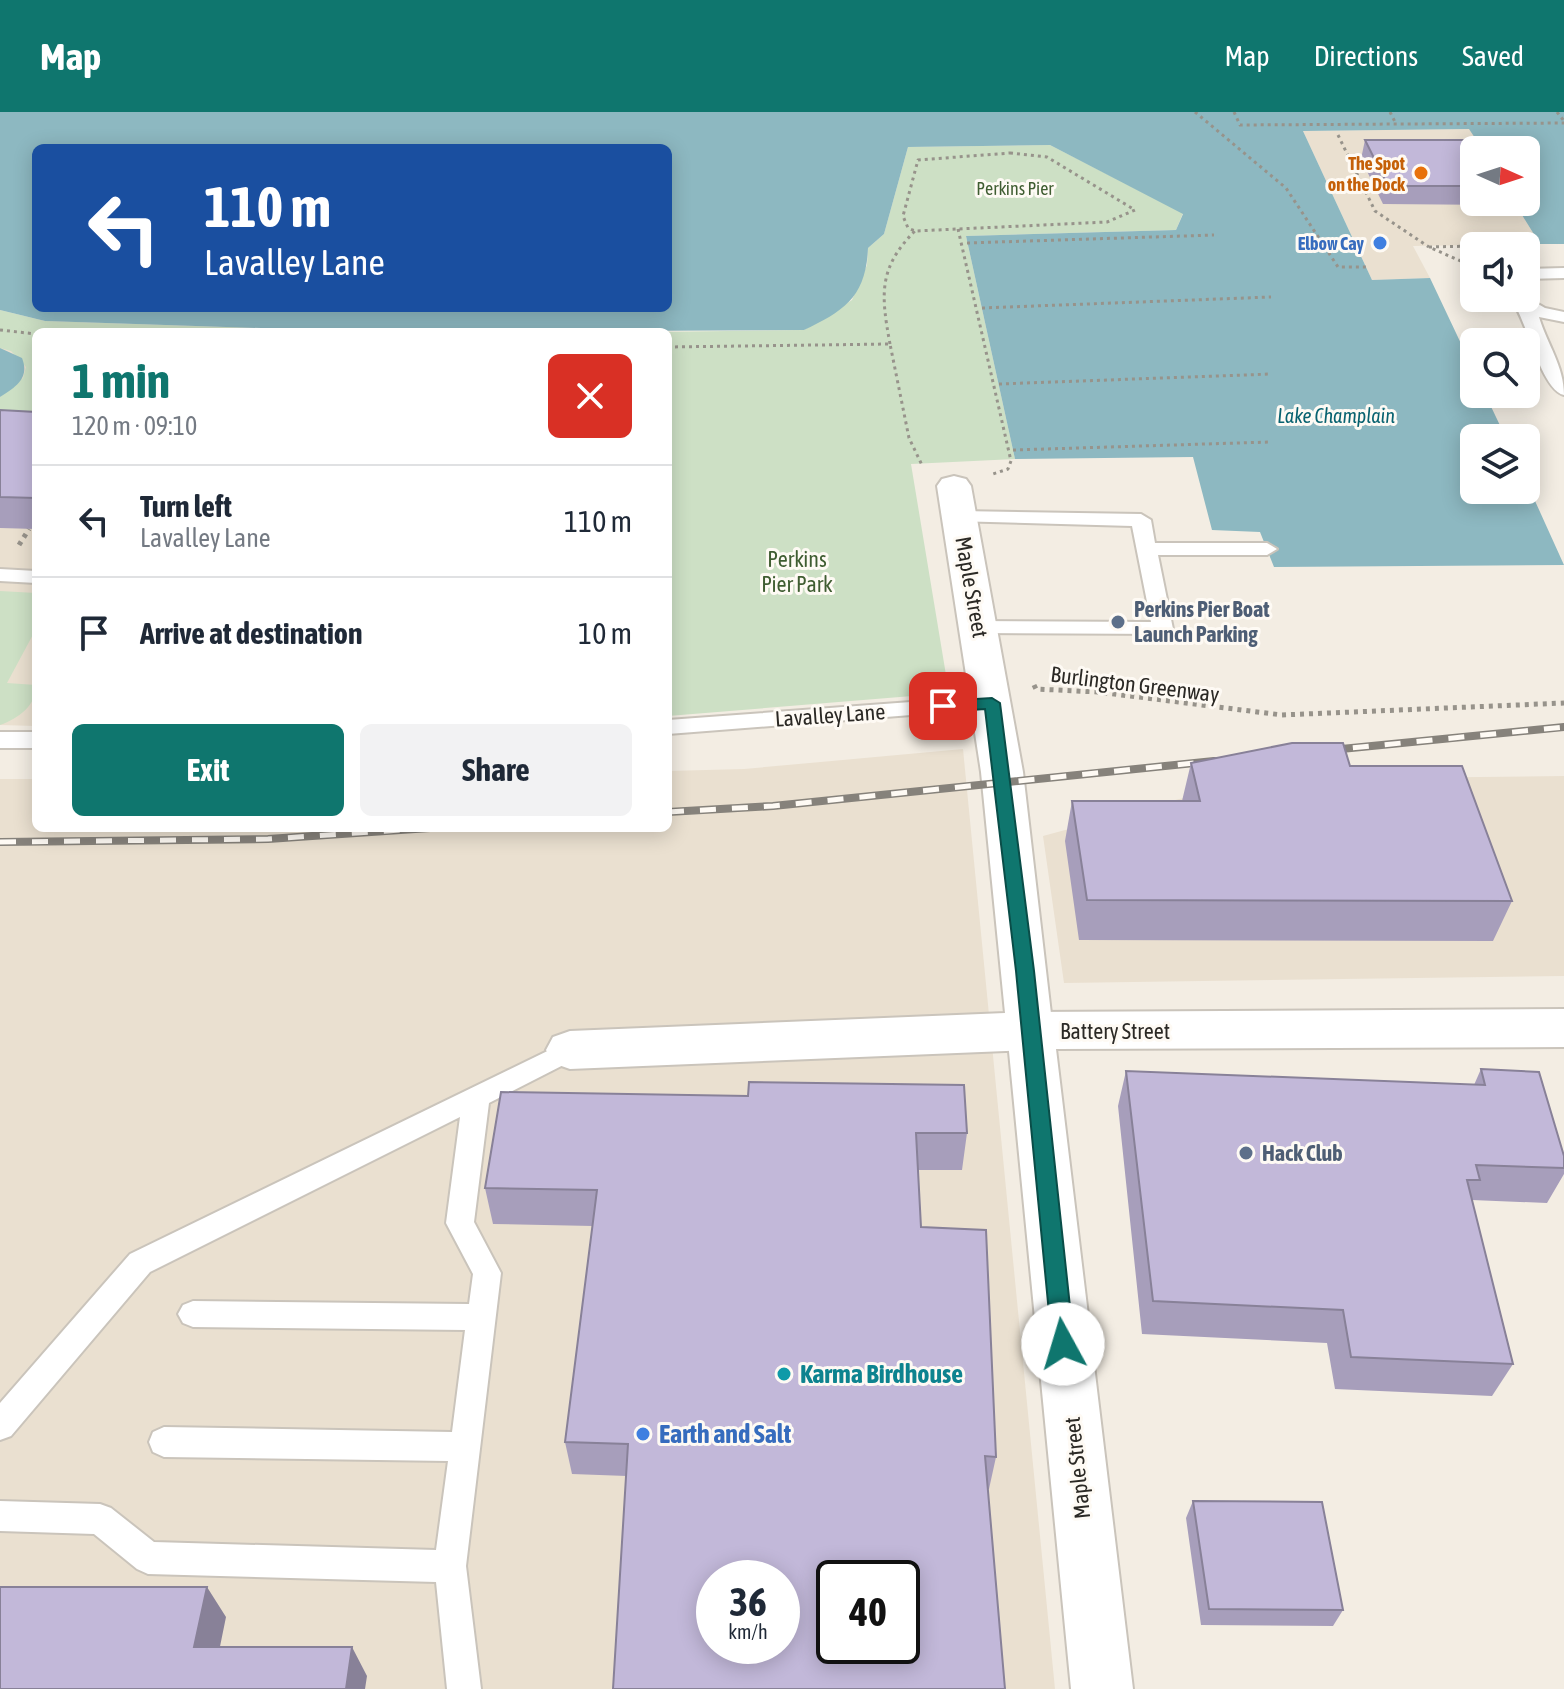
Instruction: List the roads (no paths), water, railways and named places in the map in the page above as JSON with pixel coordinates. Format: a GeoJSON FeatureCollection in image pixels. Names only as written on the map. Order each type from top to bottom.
{"type":"FeatureCollection","features":[{"type":"Feature","properties":{"kind":"street","name":"Maple Street"},"geometry":{"type":"LineString","coordinates":[[957,502],[992,703],[1102,1689]]}},
{"type":"Feature","properties":{"kind":"street","name":"Battery Street"},"geometry":{"type":"LineString","coordinates":[[570,1050],[1030,1031],[1564,1028]]}},
{"type":"Feature","properties":{"kind":"lane"},"geometry":{"type":"LineString","coordinates":[[1540,274],[1564,273]]}},
{"type":"Feature","properties":{"kind":"lane"},"geometry":{"type":"LineString","coordinates":[[1540,308],[1564,317]]}},
{"type":"Feature","properties":{"kind":"lane"},"geometry":{"type":"LineString","coordinates":[[1526,312],[1564,390]]}},
{"type":"Feature","properties":{"kind":"lane"},"geometry":{"type":"LineString","coordinates":[[957,502],[1141,520],[1163,629],[979,626]]}},
{"type":"Feature","properties":{"kind":"lane"},"geometry":{"type":"LineString","coordinates":[[1147,549],[1267,549]]}},
{"type":"Feature","properties":{"kind":"lane"},"geometry":{"type":"LineString","coordinates":[[0,575],[32,577]]}},
{"type":"Feature","properties":{"kind":"lane","name":"Lavalley Lane"},"geometry":{"type":"LineString","coordinates":[[672,727],[992,703]]}},
{"type":"Feature","properties":{"kind":"lane"},"geometry":{"type":"LineString","coordinates":[[0,740],[32,739]]}},
{"type":"Feature","properties":{"kind":"lane"},"geometry":{"type":"LineString","coordinates":[[0,1426],[140,1263],[570,1050]]}},
{"type":"Feature","properties":{"kind":"lane"},"geometry":{"type":"LineString","coordinates":[[464,1689],[450,1566],[487,1273],[460,1223],[476,1097]]}},
{"type":"Feature","properties":{"kind":"lane"},"geometry":{"type":"LineString","coordinates":[[193,1314],[483,1317]]}},
{"type":"Feature","properties":{"kind":"lane"},"geometry":{"type":"LineString","coordinates":[[164,1442],[464,1447]]}},
{"type":"Feature","properties":{"kind":"lane"},"geometry":{"type":"LineString","coordinates":[[0,1516],[100,1519],[148,1558],[450,1566]]}},
{"type":"Feature","properties":{"kind":"water","name":"Lake Champlain"},"geometry":{"type":"Polygon","coordinates":[[[0,112],[1564,112],[1564,244],[1540,244],[1540,232],[1533,232],[1523,216],[1540,216],[1540,136],[1474,136],[1469,129],[1303,131],[1372,280],[1430,278],[1460,341],[1460,408],[1492,408],[1499,424],[1460,424],[1460,504],[1536,504],[1564,565],[1274,567],[1260,532],[1212,530],[1193,457],[1015,459],[966,236],[1176,230],[1183,214],[1050,145],[908,147],[884,234],[868,248],[863,279],[857,290],[841,309],[804,330],[259,328],[45,321],[0,310],[0,112]]]}},
{"type":"Feature","properties":{"kind":"water"},"geometry":{"type":"Polygon","coordinates":[[[0,348],[22,358],[24,371],[16,386],[0,397],[0,348]]]}},
{"type":"Feature","properties":{"kind":"railway"},"geometry":{"type":"LineString","coordinates":[[1321,751],[1564,727]]}},
{"type":"Feature","properties":{"kind":"railway"},"geometry":{"type":"LineString","coordinates":[[672,812],[773,806],[1214,761]]}},
{"type":"Feature","properties":{"kind":"railway"},"geometry":{"type":"LineString","coordinates":[[0,842],[268,839],[371,832]]}},
{"type":"Feature","properties":{"kind":"place","name":"The Spot on the Dock"},"geometry":{"type":"Point","coordinates":[1421,173]}},
{"type":"Feature","properties":{"kind":"place","name":"Elbow Cay"},"geometry":{"type":"Point","coordinates":[1380,243]}},
{"type":"Feature","properties":{"kind":"place","name":"Perkins Pier Boat Launch Parking"},"geometry":{"type":"Point","coordinates":[1118,622]}},
{"type":"Feature","properties":{"kind":"place","name":"Hack Club"},"geometry":{"type":"Point","coordinates":[1246,1153]}},
{"type":"Feature","properties":{"kind":"place","name":"Karma Birdhouse"},"geometry":{"type":"Point","coordinates":[784,1374]}},
{"type":"Feature","properties":{"kind":"place","name":"Earth and Salt"},"geometry":{"type":"Point","coordinates":[643,1434]}},
{"type":"Feature","properties":{"kind":"park label","name":"Perkins Pier"},"geometry":{"type":"Point","coordinates":[1015,188]}},
{"type":"Feature","properties":{"kind":"park label","name":"Perkins Pier Park"},"geometry":{"type":"Point","coordinates":[797,572]}}]}
